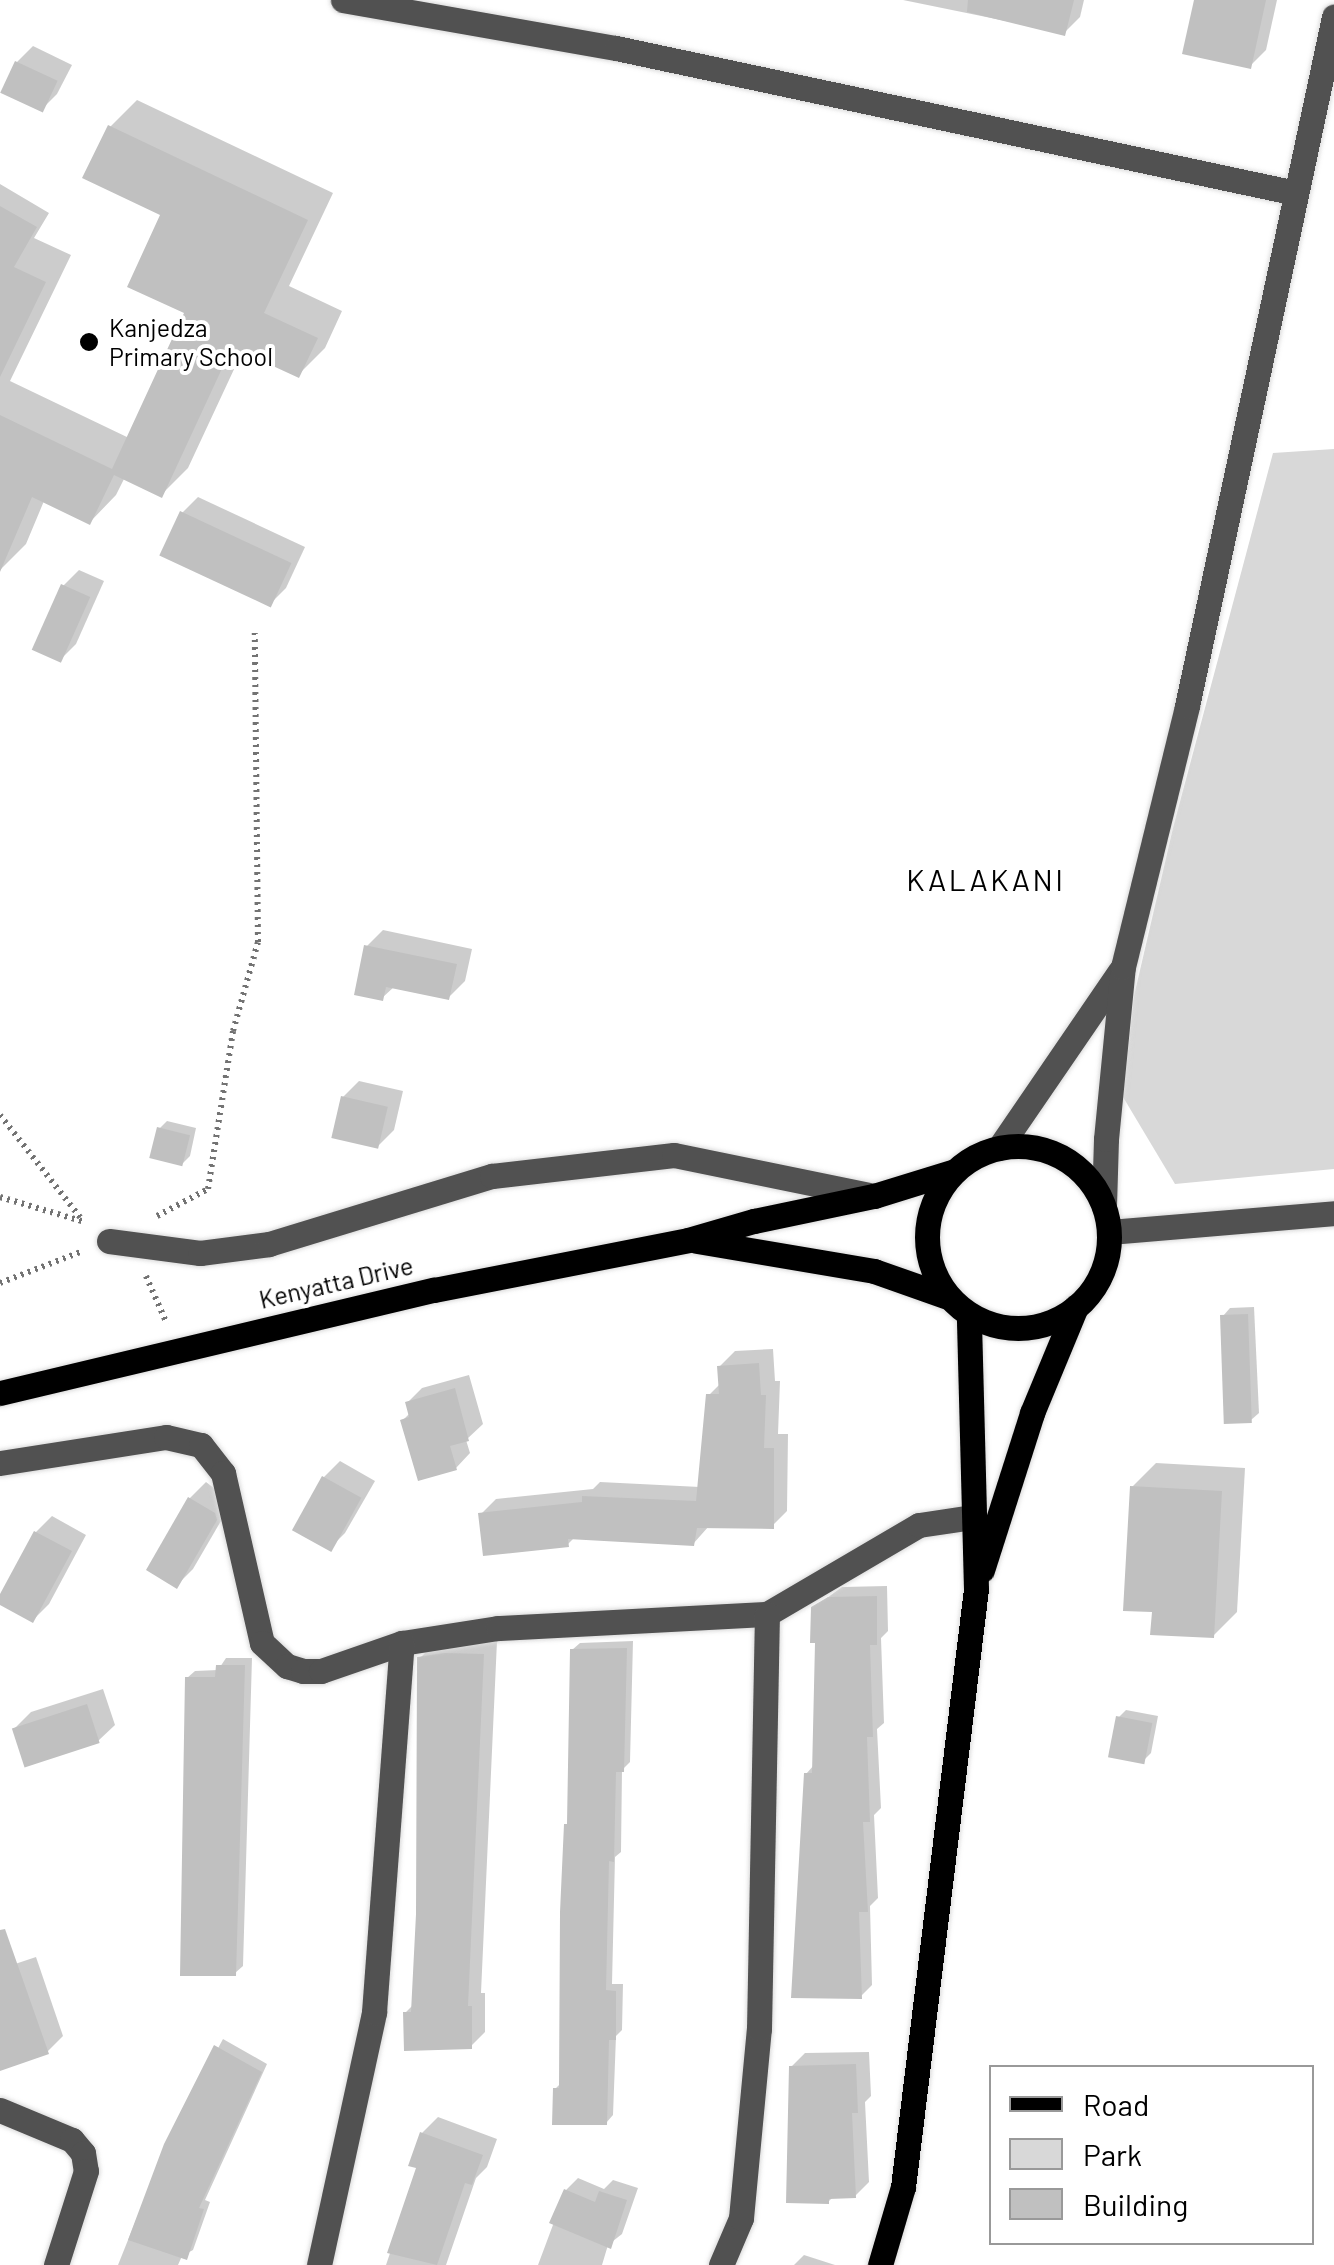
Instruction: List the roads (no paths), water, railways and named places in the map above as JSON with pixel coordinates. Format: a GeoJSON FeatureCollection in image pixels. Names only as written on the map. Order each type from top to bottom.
{"type":"FeatureCollection","features":[{"type":"Feature","properties":{"kind":"main road"},"geometry":{"type":"LineString","coordinates":[[976,1589],[1032,1413],[1076,1307],[1102,1273],[1110,1232],[1104,1206],[1092,1183],[1074,1164],[1051,1152],[1025,1146],[998,1148],[975,1156],[955,1171],[939,1190],[927,1231],[933,1273],[948,1297],[968,1314],[995,1325],[1024,1328],[1052,1322],[1076,1307]]}},
{"type":"Feature","properties":{"kind":"main road"},"geometry":{"type":"LineString","coordinates":[[688,1240],[754,1220],[874,1196],[955,1171]]}},
{"type":"Feature","properties":{"kind":"main road"},"geometry":{"type":"LineString","coordinates":[[688,1240],[874,1270],[948,1297]]}},
{"type":"Feature","properties":{"kind":"main road","name":"Kenyatta Drive"},"geometry":{"type":"LineString","coordinates":[[0,1392],[434,1290],[688,1240]]}},
{"type":"Feature","properties":{"kind":"main road"},"geometry":{"type":"LineString","coordinates":[[880,2265],[902,2187],[976,1589],[968,1314]]}},
{"type":"Feature","properties":{"kind":"street"},"geometry":{"type":"LineString","coordinates":[[343,0],[616,48],[1296,193]]}},
{"type":"Feature","properties":{"kind":"street"},"geometry":{"type":"LineString","coordinates":[[1104,1206],[1106,1139],[1123,967],[1187,706],[1334,17]]}},
{"type":"Feature","properties":{"kind":"street"},"geometry":{"type":"LineString","coordinates":[[998,1148],[1123,967]]}},
{"type":"Feature","properties":{"kind":"street"},"geometry":{"type":"LineString","coordinates":[[109,1241],[200,1253],[269,1244],[492,1176],[674,1155],[874,1196]]}},
{"type":"Feature","properties":{"kind":"street"},"geometry":{"type":"LineString","coordinates":[[1110,1232],[1334,1213]]}},
{"type":"Feature","properties":{"kind":"street"},"geometry":{"type":"LineString","coordinates":[[0,1463],[166,1436],[201,1445],[224,1473],[256,1628],[273,1657],[304,1671],[321,1670],[402,1643],[498,1628],[766,1614],[919,1525],[973,1516]]}},
{"type":"Feature","properties":{"kind":"street"},"geometry":{"type":"LineString","coordinates":[[721,2265],[741,2218],[759,2030],[766,1614]]}},
{"type":"Feature","properties":{"kind":"street"},"geometry":{"type":"LineString","coordinates":[[319,2265],[374,2012],[402,1643]]}},
{"type":"Feature","properties":{"kind":"street"},"geometry":{"type":"LineString","coordinates":[[0,2110],[72,2140],[83,2153],[86,2171],[56,2265]]}},
{"type":"Feature","properties":{"kind":"place","name":"Kanjedza Primary School"},"geometry":{"type":"Point","coordinates":[89,342]}},
{"type":"Feature","properties":{"kind":"district","name":"KALAKANI"},"geometry":{"type":"Point","coordinates":[986,879]}}]}
